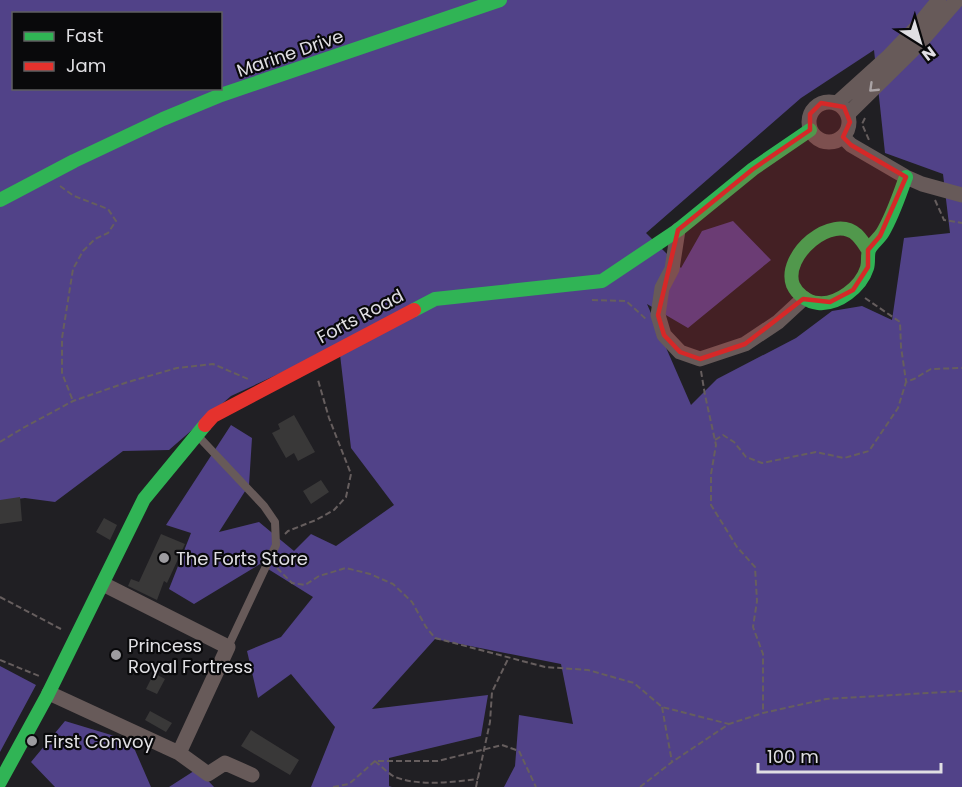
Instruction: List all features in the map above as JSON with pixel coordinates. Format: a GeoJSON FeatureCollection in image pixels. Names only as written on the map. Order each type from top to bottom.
{"type":"FeatureCollection","features":[{"type":"Feature","properties":{"kind":"street","name":"Marine Drive"},"geometry":{"type":"LineString","coordinates":[[0,200],[74,160],[221,95],[500,0]]}},
{"type":"Feature","properties":{"kind":"street"},"geometry":{"type":"LineString","coordinates":[[843,108],[939,0]]}},
{"type":"Feature","properties":{"kind":"street"},"geometry":{"type":"LineString","coordinates":[[843,108],[916,47],[957,0]]}},
{"type":"Feature","properties":{"kind":"street"},"geometry":{"type":"LineString","coordinates":[[829,101],[843,108],[850,122],[843,137],[834,142],[824,142],[816,138],[810,130],[808,122],[814,107],[829,101]]}},
{"type":"Feature","properties":{"kind":"street","name":"Forts Road"},"geometry":{"type":"LineString","coordinates":[[0,782],[77,637],[144,499],[213,416],[435,298],[602,281],[678,230],[753,168],[810,130]]}},
{"type":"Feature","properties":{"kind":"street"},"geometry":{"type":"LineString","coordinates":[[843,137],[851,145],[906,177],[962,195]]}},
{"type":"Feature","properties":{"kind":"street"},"geometry":{"type":"LineString","coordinates":[[868,250],[880,236],[892,214],[906,177]]}},
{"type":"Feature","properties":{"kind":"street"},"geometry":{"type":"LineString","coordinates":[[845,229],[859,235],[868,250],[868,267],[864,276],[848,294],[830,302],[814,303],[797,292],[791,277],[797,256],[804,246],[822,232],[845,229]]}},
{"type":"Feature","properties":{"kind":"street"},"geometry":{"type":"LineString","coordinates":[[678,230],[672,269],[662,288],[658,315],[664,335],[680,352],[700,359],[745,344],[778,322],[804,298]]}},
{"type":"Feature","properties":{"kind":"street"},"geometry":{"type":"LineString","coordinates":[[103,584],[228,647],[179,753]]}},
{"type":"Feature","properties":{"kind":"street"},"geometry":{"type":"LineString","coordinates":[[51,688],[179,753],[208,774],[225,763],[252,775]]}},
{"type":"Feature","properties":{"kind":"lane"},"geometry":{"type":"LineString","coordinates":[[197,435],[264,506],[275,522],[276,545],[228,647]]}},
{"type":"Feature","properties":{"kind":"path"},"geometry":{"type":"LineString","coordinates":[[866,115],[862,124],[870,141]]}},
{"type":"Feature","properties":{"kind":"path"},"geometry":{"type":"LineString","coordinates":[[47,175],[74,196],[108,209],[116,221],[108,233],[95,239],[83,251],[73,269],[62,338],[62,373],[73,401]]}},
{"type":"Feature","properties":{"kind":"path"},"geometry":{"type":"LineString","coordinates":[[930,186],[944,220],[962,223]]}},
{"type":"Feature","properties":{"kind":"path"},"geometry":{"type":"LineString","coordinates":[[715,440],[723,435],[734,442],[746,458],[762,463],[816,452],[844,458],[869,451],[897,408],[906,381],[900,322],[853,290]]}},
{"type":"Feature","properties":{"kind":"path"},"geometry":{"type":"LineString","coordinates":[[588,299],[626,301],[664,335]]}},
{"type":"Feature","properties":{"kind":"path"},"geometry":{"type":"LineString","coordinates":[[700,359],[705,396],[716,445],[711,474],[711,505],[737,547],[755,567],[757,601],[753,627],[763,654],[763,713]]}},
{"type":"Feature","properties":{"kind":"path"},"geometry":{"type":"LineString","coordinates":[[276,545],[288,531],[334,510],[346,497],[351,474],[329,418],[313,363]]}},
{"type":"Feature","properties":{"kind":"path"},"geometry":{"type":"LineString","coordinates":[[0,442],[73,401],[177,368],[213,364],[245,377],[262,390]]}},
{"type":"Feature","properties":{"kind":"path"},"geometry":{"type":"LineString","coordinates":[[906,381],[931,369],[962,368]]}},
{"type":"Feature","properties":{"kind":"path"},"geometry":{"type":"LineString","coordinates":[[268,560],[292,583],[305,585],[320,576],[346,568],[370,574],[393,584],[412,602],[435,638],[545,667],[588,670],[634,683],[662,707],[729,724]]}},
{"type":"Feature","properties":{"kind":"path"},"geometry":{"type":"LineString","coordinates":[[0,597],[77,637]]}},
{"type":"Feature","properties":{"kind":"path"},"geometry":{"type":"LineString","coordinates":[[476,787],[490,722],[492,692],[509,657]]}},
{"type":"Feature","properties":{"kind":"path"},"geometry":{"type":"LineString","coordinates":[[0,660],[51,688]]}},
{"type":"Feature","properties":{"kind":"path"},"geometry":{"type":"LineString","coordinates":[[640,787],[672,762],[729,724],[763,713],[825,699],[962,691]]}},
{"type":"Feature","properties":{"kind":"path"},"geometry":{"type":"LineString","coordinates":[[662,707],[672,762]]}},
{"type":"Feature","properties":{"kind":"path"},"geometry":{"type":"LineString","coordinates":[[333,787],[349,784],[375,761],[438,760],[502,745],[519,751],[536,787]]}},
{"type":"Feature","properties":{"kind":"path"},"geometry":{"type":"LineString","coordinates":[[375,761],[393,776],[413,784],[441,784],[478,779]]}},
{"type":"Feature","properties":{"kind":"highlighted area"},"geometry":{"type":"Polygon","coordinates":[[[821,103],[844,107],[850,122],[843,137],[851,145],[906,177],[880,236],[868,250],[868,267],[853,290],[830,302],[803,299],[745,344],[700,359],[680,352],[664,335],[658,315],[678,230],[753,169],[810,130],[810,114],[821,103]]]}},
{"type":"Feature","properties":{"kind":"shaded area"},"geometry":{"type":"Polygon","coordinates":[[[0,0],[962,0],[962,787],[504,787],[515,766],[519,715],[573,724],[561,664],[435,639],[372,709],[488,695],[481,736],[389,758],[389,786],[392,787],[311,787],[335,727],[291,674],[258,698],[247,651],[281,637],[313,597],[260,564],[194,604],[169,589],[191,533],[166,525],[231,425],[252,438],[249,485],[219,532],[259,522],[294,551],[311,534],[336,546],[394,505],[351,448],[339,346],[231,396],[169,450],[123,451],[55,502],[25,498],[0,501],[0,0]],[[874,50],[801,98],[646,233],[681,268],[702,231],[733,221],[771,260],[688,328],[647,304],[691,405],[717,379],[796,338],[832,311],[862,306],[892,320],[904,238],[950,233],[943,174],[885,153],[874,50]]]}},
{"type":"Feature","properties":{"kind":"shaded area"},"geometry":{"type":"Polygon","coordinates":[[[0,666],[36,685],[0,752],[0,666]]]}},
{"type":"Feature","properties":{"kind":"shaded area"},"geometry":{"type":"Polygon","coordinates":[[[65,721],[131,741],[151,787],[55,787],[31,762],[65,721]]]}},
{"type":"Feature","properties":{"kind":"shaded area"},"geometry":{"type":"Polygon","coordinates":[[[197,769],[214,787],[169,787],[197,769]]]}},
{"type":"Feature","properties":{"kind":"building"},"geometry":{"type":"Polygon","coordinates":[[[294,415],[315,452],[298,461],[294,453],[286,458],[272,433],[280,429],[278,424],[294,415]]]}},
{"type":"Feature","properties":{"kind":"building"},"geometry":{"type":"Polygon","coordinates":[[[321,480],[329,492],[311,504],[303,491],[321,480]]]}},
{"type":"Feature","properties":{"kind":"building"},"geometry":{"type":"Polygon","coordinates":[[[20,497],[22,521],[0,524],[0,500],[20,497]]]}},
{"type":"Feature","properties":{"kind":"building"},"geometry":{"type":"Polygon","coordinates":[[[104,518],[117,525],[110,540],[96,532],[104,518]]]}},
{"type":"Feature","properties":{"kind":"building","name":"The Forts Store"},"geometry":{"type":"Polygon","coordinates":[[[161,534],[185,544],[167,583],[164,581],[157,600],[128,586],[131,579],[139,582],[161,534]]]}},
{"type":"Feature","properties":{"kind":"building"},"geometry":{"type":"Polygon","coordinates":[[[154,673],[165,679],[157,694],[146,689],[154,673]]]}},
{"type":"Feature","properties":{"kind":"building"},"geometry":{"type":"Polygon","coordinates":[[[150,711],[172,723],[166,732],[145,720],[150,711]]]}},
{"type":"Feature","properties":{"kind":"building"},"geometry":{"type":"Polygon","coordinates":[[[251,730],[299,760],[290,775],[241,746],[251,730]]]}},
{"type":"Feature","properties":{"kind":"traffic: fast"},"geometry":{"type":"LineString","coordinates":[[0,200],[74,161],[163,119],[221,95],[500,0]]}},
{"type":"Feature","properties":{"kind":"traffic: fast"},"geometry":{"type":"LineString","coordinates":[[414,310],[435,299],[602,281],[678,230],[753,169],[810,130]]}},
{"type":"Feature","properties":{"kind":"traffic: fast"},"geometry":{"type":"LineString","coordinates":[[868,250],[857,235],[847,229],[835,229],[823,233],[802,250],[795,262],[792,274],[793,285],[803,297],[818,303],[841,298],[854,288],[860,282],[868,266],[869,250],[887,226],[906,177]]}},
{"type":"Feature","properties":{"kind":"traffic: fast"},"geometry":{"type":"LineString","coordinates":[[0,782],[47,696],[144,499],[205,425]]}},
{"type":"Feature","properties":{"kind":"traffic: jam"},"geometry":{"type":"LineString","coordinates":[[205,425],[213,416],[414,310]]}},
{"type":"Feature","properties":{"kind":"place","name":"The Forts Store"},"geometry":{"type":"Point","coordinates":[164,558]}},
{"type":"Feature","properties":{"kind":"place","name":"Princess Royal Fortress"},"geometry":{"type":"Point","coordinates":[116,655]}},
{"type":"Feature","properties":{"kind":"place","name":"First Convoy"},"geometry":{"type":"Point","coordinates":[32,741]}}]}
